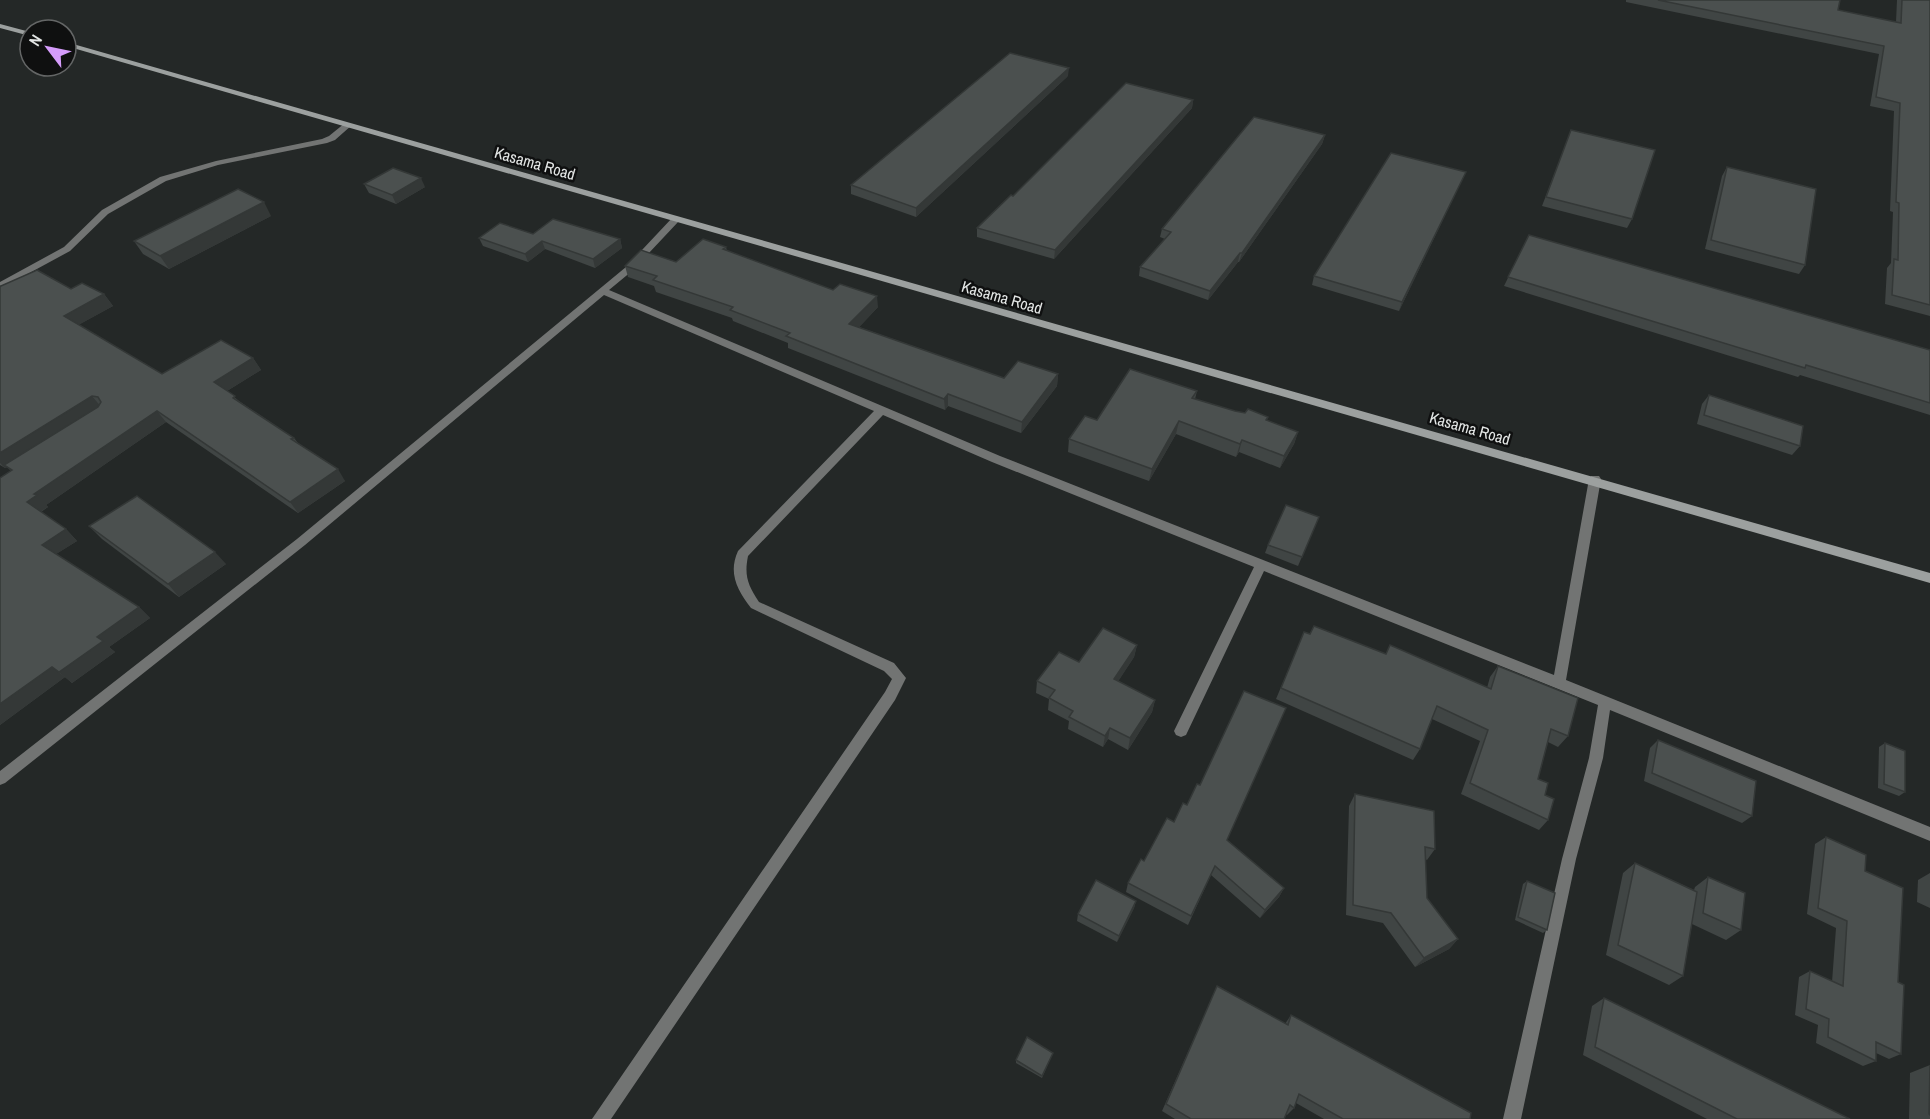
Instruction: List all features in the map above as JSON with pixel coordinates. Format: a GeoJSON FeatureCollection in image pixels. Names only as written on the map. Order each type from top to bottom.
{"type":"FeatureCollection","features":[{"type":"Feature","properties":{"kind":"street"},"geometry":{"type":"LineString","coordinates":[[0,26],[18,31]]}},
{"type":"Feature","properties":{"kind":"street","name":"Kasama Road"},"geometry":{"type":"LineString","coordinates":[[78,47],[1595,479],[1930,578]]}},
{"type":"Feature","properties":{"kind":"street"},"geometry":{"type":"LineString","coordinates":[[0,286],[67,249],[105,212],[163,180],[216,163],[324,141],[332,138],[348,125]]}},
{"type":"Feature","properties":{"kind":"street"},"geometry":{"type":"LineString","coordinates":[[0,778],[300,542],[629,269],[676,219]]}},
{"type":"Feature","properties":{"kind":"street"},"geometry":{"type":"LineString","coordinates":[[603,291],[880,411],[1930,834]]}},
{"type":"Feature","properties":{"kind":"street"},"geometry":{"type":"LineString","coordinates":[[601,1119],[890,696],[899,678],[889,667],[755,606],[742,588],[738,575],[742,554],[880,411]]}},
{"type":"Feature","properties":{"kind":"street"},"geometry":{"type":"LineString","coordinates":[[1559,683],[1595,479]]}},
{"type":"Feature","properties":{"kind":"street"},"geometry":{"type":"LineString","coordinates":[[1181,731],[1261,565]]}},
{"type":"Feature","properties":{"kind":"street"},"geometry":{"type":"LineString","coordinates":[[1512,1119],[1569,859],[1596,758],[1605,702]]}},
{"type":"Feature","properties":{"kind":"building"},"geometry":{"type":"Polygon","coordinates":[[[1658,0],[1840,0],[1838,10],[1901,23],[1902,0],[1930,0],[1930,305],[1892,295],[1894,259],[1898,260],[1899,203],[1896,202],[1900,103],[1876,97],[1884,46],[1658,0]]]}},
{"type":"Feature","properties":{"kind":"building"},"geometry":{"type":"Polygon","coordinates":[[[1010,53],[1069,68],[916,208],[851,185],[1010,53]]]}},
{"type":"Feature","properties":{"kind":"building"},"geometry":{"type":"Polygon","coordinates":[[[1126,83],[1193,100],[1055,250],[977,228],[1011,195],[1013,196],[1126,83]]]}},
{"type":"Feature","properties":{"kind":"building"},"geometry":{"type":"Polygon","coordinates":[[[1254,117],[1325,135],[1242,253],[1210,291],[1140,267],[1171,232],[1162,229],[1254,117]]]}},
{"type":"Feature","properties":{"kind":"building"},"geometry":{"type":"Polygon","coordinates":[[[1571,130],[1655,150],[1632,219],[1546,197],[1571,130]]]}},
{"type":"Feature","properties":{"kind":"building"},"geometry":{"type":"Polygon","coordinates":[[[1391,153],[1466,172],[1402,302],[1314,276],[1391,153]]]}},
{"type":"Feature","properties":{"kind":"building"},"geometry":{"type":"Polygon","coordinates":[[[1727,167],[1816,189],[1805,265],[1711,240],[1727,167]]]}},
{"type":"Feature","properties":{"kind":"building"},"geometry":{"type":"Polygon","coordinates":[[[393,168],[421,178],[392,195],[364,184],[393,168]]]}},
{"type":"Feature","properties":{"kind":"building"},"geometry":{"type":"Polygon","coordinates":[[[238,189],[264,202],[160,256],[134,241],[238,189]]]}},
{"type":"Feature","properties":{"kind":"building"},"geometry":{"type":"Polygon","coordinates":[[[553,219],[620,239],[593,259],[542,241],[525,254],[479,238],[500,223],[533,234],[553,219]]]}},
{"type":"Feature","properties":{"kind":"building"},"geometry":{"type":"Polygon","coordinates":[[[1529,235],[1930,350],[1930,403],[1806,365],[1805,368],[1508,277],[1529,235]]]}},
{"type":"Feature","properties":{"kind":"building"},"geometry":{"type":"Polygon","coordinates":[[[703,239],[726,247],[723,249],[833,290],[840,284],[877,296],[849,324],[1004,378],[1018,361],[1058,374],[1022,422],[948,394],[944,399],[786,336],[790,333],[730,310],[733,307],[653,280],[657,276],[625,266],[641,250],[676,262],[703,239]]]}},
{"type":"Feature","properties":{"kind":"building"},"geometry":{"type":"Polygon","coordinates":[[[37,270],[71,289],[82,283],[104,294],[64,316],[162,374],[221,340],[253,358],[214,382],[235,396],[233,398],[294,438],[291,439],[338,469],[290,502],[157,411],[34,494],[37,495],[27,502],[66,529],[42,545],[139,607],[97,637],[103,641],[59,672],[52,667],[0,704],[0,478],[12,470],[4,465],[98,407],[101,402],[98,397],[92,396],[0,453],[0,286],[37,270]]]}},
{"type":"Feature","properties":{"kind":"building"},"geometry":{"type":"Polygon","coordinates":[[[1130,369],[1197,391],[1192,398],[1245,413],[1248,409],[1268,417],[1266,420],[1298,432],[1284,456],[1242,440],[1240,444],[1179,421],[1152,469],[1069,439],[1085,416],[1097,420],[1130,369]]]}},
{"type":"Feature","properties":{"kind":"building"},"geometry":{"type":"Polygon","coordinates":[[[1709,395],[1803,426],[1800,446],[1704,415],[1709,395]]]}},
{"type":"Feature","properties":{"kind":"building"},"geometry":{"type":"Polygon","coordinates":[[[137,496],[215,552],[168,584],[89,526],[137,496]]]}},
{"type":"Feature","properties":{"kind":"building"},"geometry":{"type":"Polygon","coordinates":[[[1286,505],[1319,517],[1302,557],[1268,545],[1286,505]]]}},
{"type":"Feature","properties":{"kind":"building"},"geometry":{"type":"Polygon","coordinates":[[[1314,626],[1386,654],[1390,645],[1491,689],[1498,666],[1578,698],[1568,736],[1551,729],[1538,779],[1548,783],[1545,795],[1554,799],[1548,820],[1470,783],[1488,730],[1437,706],[1420,749],[1281,688],[1304,632],[1310,634],[1314,626]]]}},
{"type":"Feature","properties":{"kind":"building"},"geometry":{"type":"Polygon","coordinates":[[[1103,628],[1137,645],[1114,679],[1155,700],[1130,738],[1110,728],[1105,736],[1069,717],[1073,711],[1049,698],[1055,690],[1037,681],[1059,652],[1079,662],[1103,628]]]}},
{"type":"Feature","properties":{"kind":"building"},"geometry":{"type":"Polygon","coordinates":[[[1244,691],[1286,708],[1227,840],[1284,888],[1265,910],[1215,866],[1191,916],[1128,883],[1141,859],[1144,861],[1167,818],[1174,822],[1183,803],[1187,805],[1197,784],[1200,785],[1244,691]]]}},
{"type":"Feature","properties":{"kind":"building"},"geometry":{"type":"Polygon","coordinates":[[[1658,740],[1756,781],[1752,816],[1652,773],[1658,740]]]}},
{"type":"Feature","properties":{"kind":"building"},"geometry":{"type":"Polygon","coordinates":[[[1885,743],[1905,751],[1905,792],[1884,784],[1885,743]]]}},
{"type":"Feature","properties":{"kind":"building"},"geometry":{"type":"Polygon","coordinates":[[[1355,794],[1434,811],[1435,849],[1425,847],[1427,898],[1458,939],[1424,958],[1391,913],[1353,905],[1355,794]]]}},
{"type":"Feature","properties":{"kind":"building"},"geometry":{"type":"Polygon","coordinates":[[[1826,837],[1866,855],[1865,871],[1903,888],[1898,982],[1904,985],[1901,1054],[1876,1042],[1876,1061],[1828,1037],[1829,1019],[1806,1009],[1810,971],[1843,986],[1847,921],[1818,908],[1826,837]]]}},
{"type":"Feature","properties":{"kind":"building"},"geometry":{"type":"Polygon","coordinates":[[[1635,863],[1697,892],[1683,976],[1618,945],[1635,863]]]}},
{"type":"Feature","properties":{"kind":"building"},"geometry":{"type":"Polygon","coordinates":[[[1708,877],[1745,893],[1741,930],[1703,913],[1708,877]]]}},
{"type":"Feature","properties":{"kind":"building"},"geometry":{"type":"Polygon","coordinates":[[[1096,880],[1136,901],[1119,936],[1078,914],[1096,880]]]}},
{"type":"Feature","properties":{"kind":"building"},"geometry":{"type":"Polygon","coordinates":[[[1527,881],[1555,893],[1547,930],[1518,917],[1527,881]]]}},
{"type":"Feature","properties":{"kind":"building"},"geometry":{"type":"Polygon","coordinates":[[[1217,986],[1288,1025],[1291,1015],[1471,1113],[1470,1119],[1343,1119],[1299,1094],[1294,1108],[1290,1105],[1284,1119],[1191,1119],[1166,1104],[1217,986]]]}},
{"type":"Feature","properties":{"kind":"building"},"geometry":{"type":"Polygon","coordinates":[[[1604,998],[1850,1119],[1737,1119],[1595,1047],[1604,998]]]}},
{"type":"Feature","properties":{"kind":"building"},"geometry":{"type":"Polygon","coordinates":[[[1027,1037],[1053,1053],[1042,1076],[1016,1060],[1027,1037]]]}},
{"type":"Feature","properties":{"kind":"building"},"geometry":{"type":"Polygon","coordinates":[[[1930,1065],[1930,1115],[1929,1114],[1930,1065]]]}}]}
